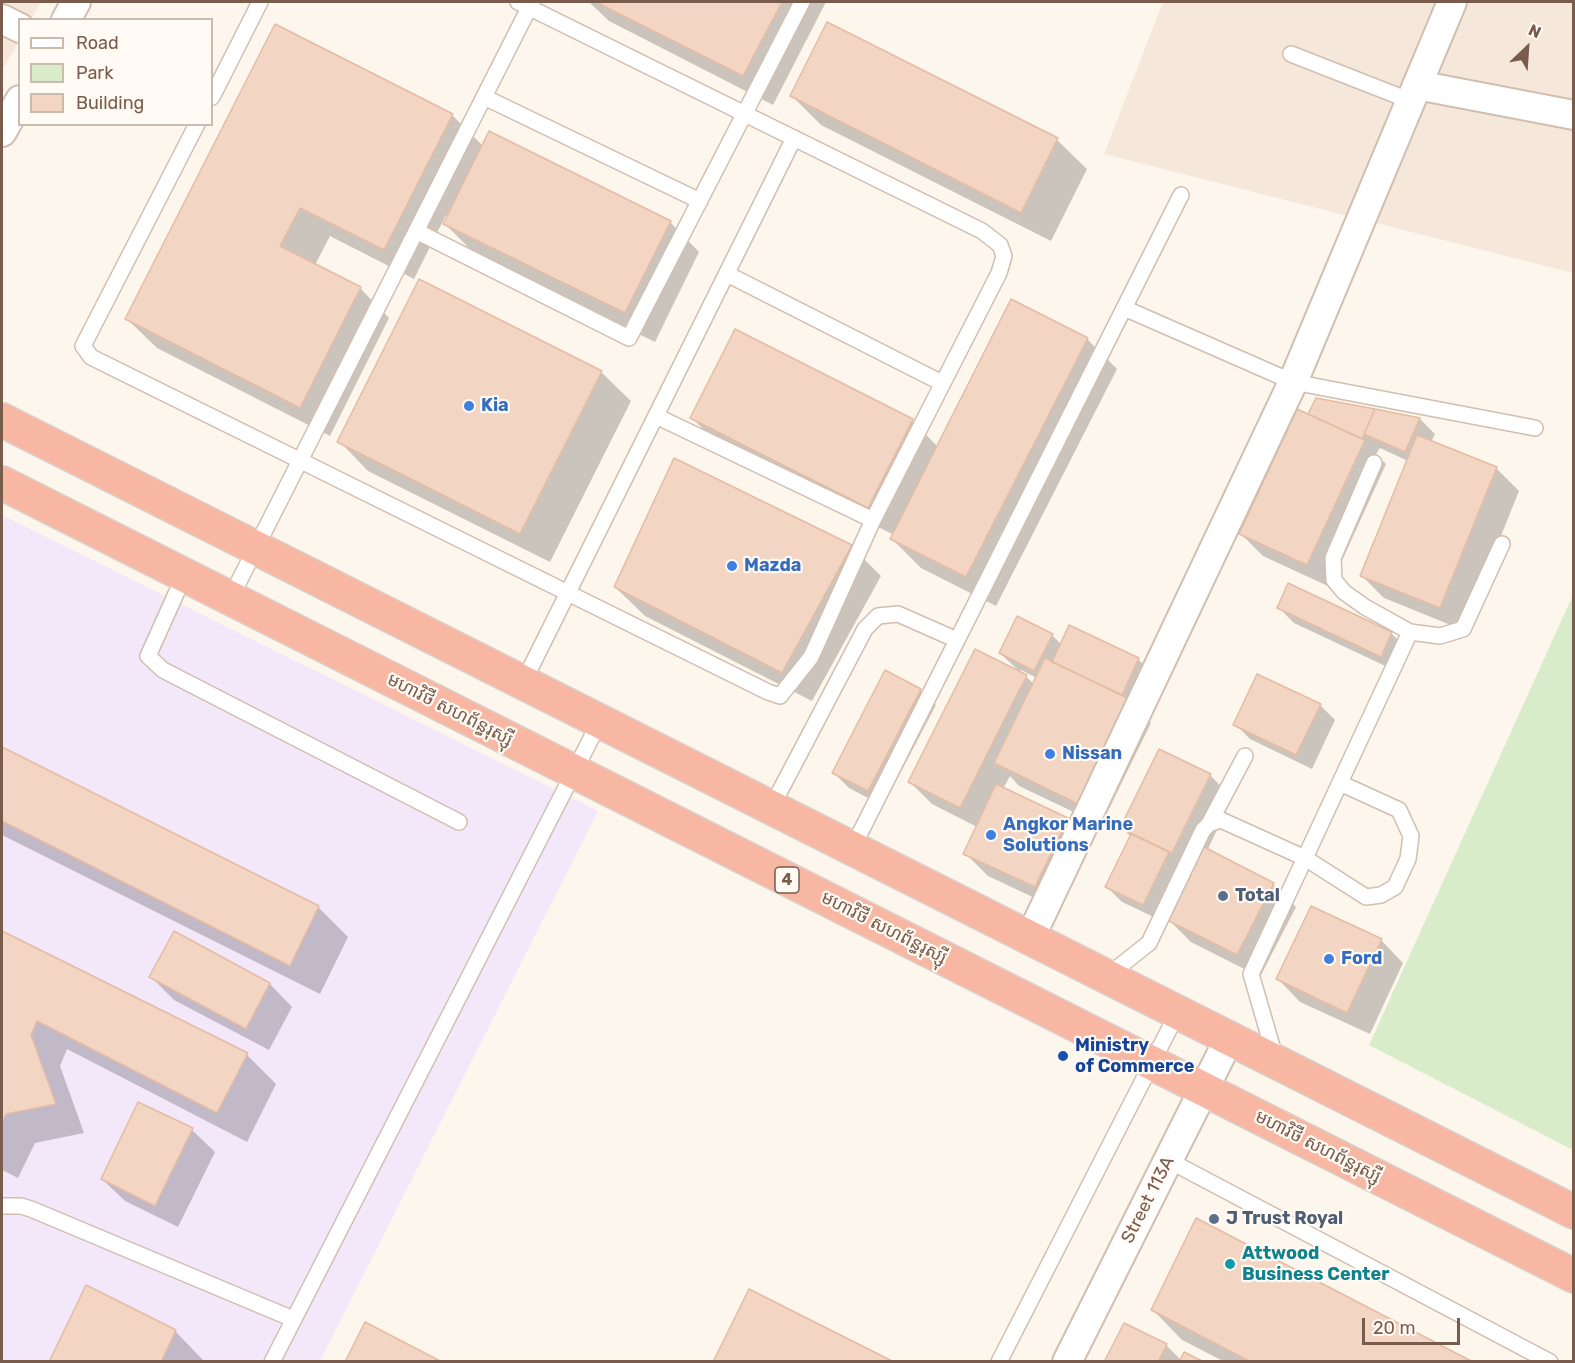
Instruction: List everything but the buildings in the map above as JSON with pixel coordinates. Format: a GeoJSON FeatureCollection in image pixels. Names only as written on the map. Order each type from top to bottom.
{"type":"FeatureCollection","features":[{"type":"Feature","properties":{"kind":"highway"},"geometry":{"type":"LineString","coordinates":[[2,420],[1574,1212]]}},
{"type":"Feature","properties":{"kind":"highway","name":"មហាវិថី សហព័ន្ធរុស្ស៊ី"},"geometry":{"type":"LineString","coordinates":[[2,483],[1574,1276]]}},
{"type":"Feature","properties":{"kind":"street"},"geometry":{"type":"LineString","coordinates":[[67,18],[76,2]]}},
{"type":"Feature","properties":{"kind":"street"},"geometry":{"type":"LineString","coordinates":[[1030,938],[1293,382],[1452,2]]}},
{"type":"Feature","properties":{"kind":"street"},"geometry":{"type":"LineString","coordinates":[[2,19],[18,27]]}},
{"type":"Feature","properties":{"kind":"street"},"geometry":{"type":"LineString","coordinates":[[1414,93],[1574,115]]}},
{"type":"Feature","properties":{"kind":"street"},"geometry":{"type":"LineString","coordinates":[[2,129],[18,103]]}},
{"type":"Feature","properties":{"kind":"street","name":"Street 113A"},"geometry":{"type":"LineString","coordinates":[[1067,1362],[1229,1039]]}},
{"type":"Feature","properties":{"kind":"lane"},"geometry":{"type":"LineString","coordinates":[[213,95],[260,2]]}},
{"type":"Feature","properties":{"kind":"lane"},"geometry":{"type":"LineString","coordinates":[[416,231],[629,338],[802,2]]}},
{"type":"Feature","properties":{"kind":"lane"},"geometry":{"type":"LineString","coordinates":[[196,126],[83,346],[91,357],[300,459],[768,692],[780,696],[811,657],[873,520],[999,273],[1004,256],[1000,245],[982,231],[744,114],[527,3],[484,97],[300,459],[230,599]]}},
{"type":"Feature","properties":{"kind":"lane"},"geometry":{"type":"LineString","coordinates":[[1291,54],[1414,93]]}},
{"type":"Feature","properties":{"kind":"lane"},"geometry":{"type":"LineString","coordinates":[[484,97],[700,201]]}},
{"type":"Feature","properties":{"kind":"lane"},"geometry":{"type":"LineString","coordinates":[[523,682],[794,138]]}},
{"type":"Feature","properties":{"kind":"lane"},"geometry":{"type":"LineString","coordinates":[[852,849],[1181,195]]}},
{"type":"Feature","properties":{"kind":"lane"},"geometry":{"type":"LineString","coordinates":[[727,274],[942,384]]}},
{"type":"Feature","properties":{"kind":"lane"},"geometry":{"type":"LineString","coordinates":[[1124,308],[1293,382],[1535,428]]}},
{"type":"Feature","properties":{"kind":"lane"},"geometry":{"type":"LineString","coordinates":[[656,416],[873,520]]}},
{"type":"Feature","properties":{"kind":"lane"},"geometry":{"type":"LineString","coordinates":[[1374,463],[1333,558],[1334,580],[1344,592],[1365,607],[1410,632],[1440,636],[1462,629],[1502,543]]}},
{"type":"Feature","properties":{"kind":"lane"},"geometry":{"type":"LineString","coordinates":[[184,576],[148,656],[163,670],[459,822]]}},
{"type":"Feature","properties":{"kind":"lane"},"geometry":{"type":"LineString","coordinates":[[771,808],[865,629],[878,616],[898,614],[957,640]]}},
{"type":"Feature","properties":{"kind":"lane"},"geometry":{"type":"LineString","coordinates":[[1277,1063],[1251,974],[1410,632]]}},
{"type":"Feature","properties":{"kind":"lane"},"geometry":{"type":"LineString","coordinates":[[272,1362],[600,721]]}},
{"type":"Feature","properties":{"kind":"lane"},"geometry":{"type":"LineString","coordinates":[[1106,977],[1149,943],[1203,830],[1209,824],[1245,756]]}},
{"type":"Feature","properties":{"kind":"lane"},"geometry":{"type":"LineString","coordinates":[[1209,824],[1221,820],[1305,858],[1366,897],[1381,895],[1395,887],[1400,878],[1408,859],[1411,836],[1399,810],[1340,783]]}},
{"type":"Feature","properties":{"kind":"lane"},"geometry":{"type":"LineString","coordinates":[[999,1362],[1178,1012]]}},
{"type":"Feature","properties":{"kind":"lane"},"geometry":{"type":"LineString","coordinates":[[1168,1160],[1550,1362]]}},
{"type":"Feature","properties":{"kind":"lane"},"geometry":{"type":"LineString","coordinates":[[2,1206],[21,1206],[31,1209],[293,1319]]}},
{"type":"Feature","properties":{"kind":"shaded area"},"geometry":{"type":"Polygon","coordinates":[[[2,2],[41,2],[32,18],[18,18],[18,43],[2,71],[2,2]]]}},
{"type":"Feature","properties":{"kind":"shaded area"},"geometry":{"type":"Polygon","coordinates":[[[1163,2],[1573,2],[1573,273],[1104,154],[1163,2]]]}},
{"type":"Feature","properties":{"kind":"shaded area"},"geometry":{"type":"Polygon","coordinates":[[[2,515],[598,811],[320,1361],[2,1361],[2,515]]]}},
{"type":"Feature","properties":{"kind":"green space"},"geometry":{"type":"Polygon","coordinates":[[[1573,595],[1573,1150],[1369,1045],[1573,595]]]}},
{"type":"Feature","properties":{"kind":"place","name":"Kia"},"geometry":{"type":"Point","coordinates":[469,406]}},
{"type":"Feature","properties":{"kind":"place","name":"Mazda"},"geometry":{"type":"Point","coordinates":[732,566]}},
{"type":"Feature","properties":{"kind":"place","name":"Nissan"},"geometry":{"type":"Point","coordinates":[1050,754]}},
{"type":"Feature","properties":{"kind":"place","name":"Angkor Marine Solutions"},"geometry":{"type":"Point","coordinates":[991,835]}},
{"type":"Feature","properties":{"kind":"place","name":"Total"},"geometry":{"type":"Point","coordinates":[1223,896]}},
{"type":"Feature","properties":{"kind":"place","name":"Ford"},"geometry":{"type":"Point","coordinates":[1329,959]}},
{"type":"Feature","properties":{"kind":"place","name":"Ministry of Commerce"},"geometry":{"type":"Point","coordinates":[1063,1056]}},
{"type":"Feature","properties":{"kind":"place","name":"J Trust Royal"},"geometry":{"type":"Point","coordinates":[1214,1219]}},
{"type":"Feature","properties":{"kind":"place","name":"Attwood Business Center"},"geometry":{"type":"Point","coordinates":[1230,1264]}}]}
